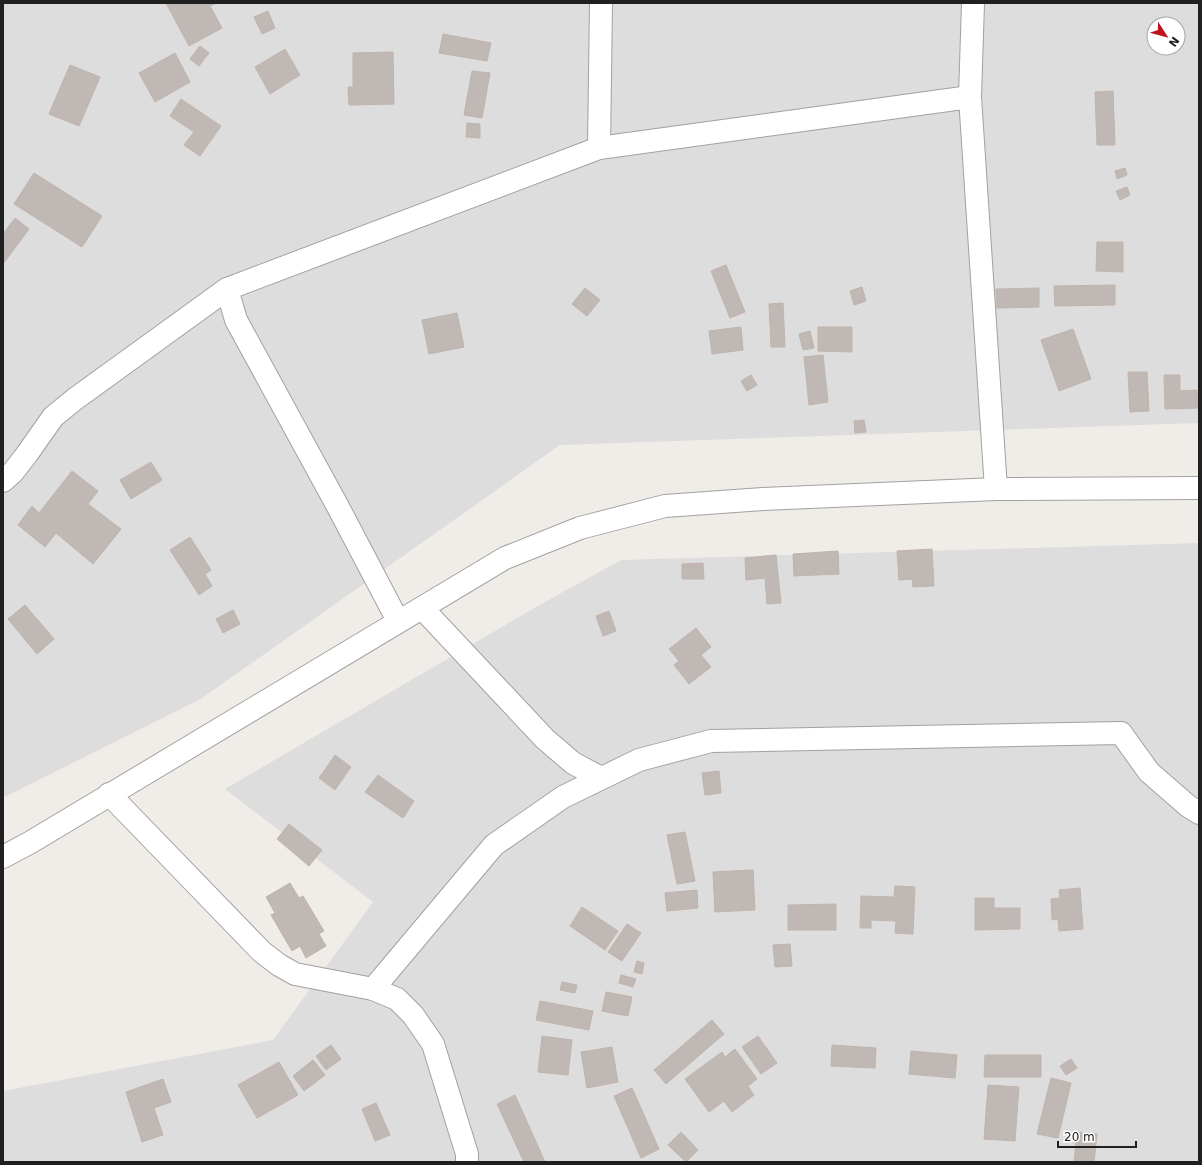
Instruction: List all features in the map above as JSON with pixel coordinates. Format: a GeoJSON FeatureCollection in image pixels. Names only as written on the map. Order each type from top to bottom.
{"type":"FeatureCollection","features":[{"type":"Feature","properties":{"kind":"street"},"geometry":{"type":"LineString","coordinates":[[599,148],[601,3]]}},
{"type":"Feature","properties":{"kind":"street"},"geometry":{"type":"LineString","coordinates":[[973,3],[970,97],[996,489]]}},
{"type":"Feature","properties":{"kind":"street"},"geometry":{"type":"LineString","coordinates":[[3,481],[13,472],[53,417],[75,399],[227,289],[599,148],[970,97]]}},
{"type":"Feature","properties":{"kind":"street"},"geometry":{"type":"LineString","coordinates":[[227,289],[236,320],[337,505],[398,622]]}},
{"type":"Feature","properties":{"kind":"street"},"geometry":{"type":"LineString","coordinates":[[3,857],[31,842],[505,558],[580,528],[665,506],[770,499],[996,489],[1199,488]]}},
{"type":"Feature","properties":{"kind":"street"},"geometry":{"type":"LineString","coordinates":[[422,608],[545,739],[573,763],[601,778]]}},
{"type":"Feature","properties":{"kind":"street"},"geometry":{"type":"LineString","coordinates":[[373,989],[494,845],[563,797],[601,778],[639,760],[711,741],[1121,733],[1150,772],[1188,806],[1199,813]]}},
{"type":"Feature","properties":{"kind":"street"},"geometry":{"type":"LineString","coordinates":[[109,794],[262,952],[279,965],[295,974],[373,989],[396,999],[413,1015],[433,1044],[471,1159]]}},
{"type":"Feature","properties":{"kind":"shaded area"},"geometry":{"type":"Polygon","coordinates":[[[3,3],[1199,3],[1199,423],[560,445],[201,699],[3,798],[3,3]]]}},
{"type":"Feature","properties":{"kind":"shaded area"},"geometry":{"type":"Polygon","coordinates":[[[1199,543],[1199,1162],[3,1162],[3,1091],[273,1040],[373,902],[225,789],[543,603],[621,560],[1199,543]]]}},
{"type":"Feature","properties":{"kind":"building"},"geometry":{"type":"Polygon","coordinates":[[[166,3],[216,3],[210,6],[222,28],[189,46],[166,3]]]}},
{"type":"Feature","properties":{"kind":"building"},"geometry":{"type":"Polygon","coordinates":[[[268,11],[275,28],[262,34],[254,17],[268,11]]]}},
{"type":"Feature","properties":{"kind":"building"},"geometry":{"type":"Polygon","coordinates":[[[443,34],[491,43],[487,61],[439,53],[443,34]]]}},
{"type":"Feature","properties":{"kind":"building"},"geometry":{"type":"Polygon","coordinates":[[[200,46],[209,53],[199,66],[190,59],[200,46]]]}},
{"type":"Feature","properties":{"kind":"building"},"geometry":{"type":"Polygon","coordinates":[[[285,49],[300,75],[270,94],[255,67],[285,49]]]}},
{"type":"Feature","properties":{"kind":"building"},"geometry":{"type":"Polygon","coordinates":[[[393,52],[394,104],[349,105],[348,87],[353,87],[353,53],[393,52]]]}},
{"type":"Feature","properties":{"kind":"building"},"geometry":{"type":"Polygon","coordinates":[[[175,53],[190,82],[155,102],[139,73],[175,53]]]}},
{"type":"Feature","properties":{"kind":"building"},"geometry":{"type":"Polygon","coordinates":[[[70,65],[100,77],[79,126],[49,114],[70,65]]]}},
{"type":"Feature","properties":{"kind":"building"},"geometry":{"type":"Polygon","coordinates":[[[472,71],[490,73],[482,118],[464,115],[472,71]]]}},
{"type":"Feature","properties":{"kind":"building"},"geometry":{"type":"Polygon","coordinates":[[[1113,91],[1115,145],[1097,145],[1095,92],[1113,91]]]}},
{"type":"Feature","properties":{"kind":"building"},"geometry":{"type":"Polygon","coordinates":[[[181,99],[221,126],[200,156],[184,145],[194,132],[170,116],[181,99]]]}},
{"type":"Feature","properties":{"kind":"building"},"geometry":{"type":"Polygon","coordinates":[[[467,123],[480,124],[480,138],[466,137],[467,123]]]}},
{"type":"Feature","properties":{"kind":"building"},"geometry":{"type":"Polygon","coordinates":[[[1125,168],[1127,175],[1117,179],[1115,171],[1125,168]]]}},
{"type":"Feature","properties":{"kind":"building"},"geometry":{"type":"Polygon","coordinates":[[[34,173],[102,216],[82,247],[14,204],[34,173]]]}},
{"type":"Feature","properties":{"kind":"building"},"geometry":{"type":"Polygon","coordinates":[[[1127,187],[1130,195],[1120,200],[1116,191],[1127,187]]]}},
{"type":"Feature","properties":{"kind":"building"},"geometry":{"type":"Polygon","coordinates":[[[15,218],[29,229],[3,264],[3,234],[15,218]]]}},
{"type":"Feature","properties":{"kind":"building"},"geometry":{"type":"Polygon","coordinates":[[[1097,242],[1123,242],[1123,272],[1096,271],[1097,242]]]}},
{"type":"Feature","properties":{"kind":"building"},"geometry":{"type":"Polygon","coordinates":[[[726,265],[745,312],[730,318],[711,271],[726,265]]]}},
{"type":"Feature","properties":{"kind":"building"},"geometry":{"type":"Polygon","coordinates":[[[1115,285],[1115,305],[1055,306],[1054,286],[1115,285]]]}},
{"type":"Feature","properties":{"kind":"building"},"geometry":{"type":"Polygon","coordinates":[[[862,287],[866,301],[854,305],[850,291],[862,287]]]}},
{"type":"Feature","properties":{"kind":"building"},"geometry":{"type":"Polygon","coordinates":[[[585,288],[600,300],[587,316],[572,304],[585,288]]]}},
{"type":"Feature","properties":{"kind":"building"},"geometry":{"type":"Polygon","coordinates":[[[1039,288],[1039,307],[997,308],[996,289],[1039,288]]]}},
{"type":"Feature","properties":{"kind":"building"},"geometry":{"type":"Polygon","coordinates":[[[783,303],[785,347],[771,347],[769,304],[783,303]]]}},
{"type":"Feature","properties":{"kind":"building"},"geometry":{"type":"Polygon","coordinates":[[[457,313],[464,347],[429,354],[422,320],[457,313]]]}},
{"type":"Feature","properties":{"kind":"building"},"geometry":{"type":"Polygon","coordinates":[[[741,327],[743,350],[712,354],[709,331],[741,327]]]}},
{"type":"Feature","properties":{"kind":"building"},"geometry":{"type":"Polygon","coordinates":[[[818,327],[852,327],[852,352],[818,351],[818,327]]]}},
{"type":"Feature","properties":{"kind":"building"},"geometry":{"type":"Polygon","coordinates":[[[1073,329],[1091,379],[1059,391],[1041,340],[1073,329]]]}},
{"type":"Feature","properties":{"kind":"building"},"geometry":{"type":"Polygon","coordinates":[[[810,331],[814,348],[803,350],[799,334],[810,331]]]}},
{"type":"Feature","properties":{"kind":"building"},"geometry":{"type":"Polygon","coordinates":[[[823,355],[828,402],[809,405],[804,357],[823,355]]]}},
{"type":"Feature","properties":{"kind":"building"},"geometry":{"type":"Polygon","coordinates":[[[1128,372],[1147,372],[1149,411],[1130,412],[1128,372]]]}},
{"type":"Feature","properties":{"kind":"building"},"geometry":{"type":"Polygon","coordinates":[[[751,375],[757,385],[747,391],[741,381],[751,375]]]}},
{"type":"Feature","properties":{"kind":"building"},"geometry":{"type":"Polygon","coordinates":[[[1164,375],[1180,375],[1180,391],[1197,390],[1198,408],[1165,409],[1164,375]]]}},
{"type":"Feature","properties":{"kind":"building"},"geometry":{"type":"Polygon","coordinates":[[[864,420],[866,432],[855,433],[854,421],[864,420]]]}},
{"type":"Feature","properties":{"kind":"building"},"geometry":{"type":"Polygon","coordinates":[[[151,462],[162,480],[131,499],[120,480],[151,462]]]}},
{"type":"Feature","properties":{"kind":"building"},"geometry":{"type":"Polygon","coordinates":[[[72,471],[98,491],[88,504],[121,529],[93,564],[56,533],[45,547],[18,525],[32,506],[39,513],[72,471]]]}},
{"type":"Feature","properties":{"kind":"building"},"geometry":{"type":"Polygon","coordinates":[[[190,537],[211,570],[205,574],[212,586],[199,595],[170,550],[190,537]]]}},
{"type":"Feature","properties":{"kind":"building"},"geometry":{"type":"Polygon","coordinates":[[[932,549],[934,586],[913,587],[912,579],[899,580],[897,551],[932,549]]]}},
{"type":"Feature","properties":{"kind":"building"},"geometry":{"type":"Polygon","coordinates":[[[838,551],[839,574],[794,576],[793,554],[838,551]]]}},
{"type":"Feature","properties":{"kind":"building"},"geometry":{"type":"Polygon","coordinates":[[[776,555],[781,603],[767,604],[765,578],[746,580],[745,558],[776,555]]]}},
{"type":"Feature","properties":{"kind":"building"},"geometry":{"type":"Polygon","coordinates":[[[703,563],[704,579],[682,579],[682,564],[703,563]]]}},
{"type":"Feature","properties":{"kind":"building"},"geometry":{"type":"Polygon","coordinates":[[[25,605],[54,639],[37,654],[8,619],[25,605]]]}},
{"type":"Feature","properties":{"kind":"building"},"geometry":{"type":"Polygon","coordinates":[[[233,610],[240,624],[223,633],[216,619],[233,610]]]}},
{"type":"Feature","properties":{"kind":"building"},"geometry":{"type":"Polygon","coordinates":[[[609,611],[616,631],[603,636],[596,616],[609,611]]]}},
{"type":"Feature","properties":{"kind":"building"},"geometry":{"type":"Polygon","coordinates":[[[696,628],[711,647],[701,655],[711,667],[689,684],[674,665],[679,661],[669,649],[696,628]]]}},
{"type":"Feature","properties":{"kind":"building"},"geometry":{"type":"Polygon","coordinates":[[[335,755],[351,767],[335,790],[319,778],[335,755]]]}},
{"type":"Feature","properties":{"kind":"building"},"geometry":{"type":"Polygon","coordinates":[[[719,771],[721,793],[705,795],[702,773],[719,771]]]}},
{"type":"Feature","properties":{"kind":"building"},"geometry":{"type":"Polygon","coordinates":[[[378,775],[414,801],[403,818],[365,792],[378,775]]]}},
{"type":"Feature","properties":{"kind":"building"},"geometry":{"type":"Polygon","coordinates":[[[289,824],[322,850],[309,866],[277,839],[289,824]]]}},
{"type":"Feature","properties":{"kind":"building"},"geometry":{"type":"Polygon","coordinates":[[[685,832],[695,881],[677,884],[667,835],[685,832]]]}},
{"type":"Feature","properties":{"kind":"building"},"geometry":{"type":"Polygon","coordinates":[[[753,870],[755,910],[715,912],[713,872],[753,870]]]}},
{"type":"Feature","properties":{"kind":"building"},"geometry":{"type":"Polygon","coordinates":[[[290,883],[299,898],[303,896],[324,931],[319,934],[326,946],[306,958],[300,946],[292,951],[271,915],[275,913],[266,897],[290,883]]]}},
{"type":"Feature","properties":{"kind":"building"},"geometry":{"type":"Polygon","coordinates":[[[895,886],[915,887],[913,934],[895,933],[896,921],[871,920],[871,928],[860,928],[861,896],[894,897],[895,886]]]}},
{"type":"Feature","properties":{"kind":"building"},"geometry":{"type":"Polygon","coordinates":[[[1080,888],[1083,929],[1059,931],[1058,919],[1052,920],[1051,899],[1060,898],[1059,890],[1080,888]]]}},
{"type":"Feature","properties":{"kind":"building"},"geometry":{"type":"Polygon","coordinates":[[[697,890],[698,908],[667,911],[665,893],[697,890]]]}},
{"type":"Feature","properties":{"kind":"building"},"geometry":{"type":"Polygon","coordinates":[[[975,898],[994,898],[994,908],[1020,908],[1020,929],[975,930],[975,898]]]}},
{"type":"Feature","properties":{"kind":"building"},"geometry":{"type":"Polygon","coordinates":[[[836,904],[836,930],[788,930],[788,905],[836,904]]]}},
{"type":"Feature","properties":{"kind":"building"},"geometry":{"type":"Polygon","coordinates":[[[582,907],[618,931],[605,950],[570,926],[582,907]]]}},
{"type":"Feature","properties":{"kind":"building"},"geometry":{"type":"Polygon","coordinates":[[[627,924],[641,933],[622,961],[608,952],[627,924]]]}},
{"type":"Feature","properties":{"kind":"building"},"geometry":{"type":"Polygon","coordinates":[[[790,944],[792,966],[775,967],[773,945],[790,944]]]}},
{"type":"Feature","properties":{"kind":"building"},"geometry":{"type":"Polygon","coordinates":[[[637,961],[644,963],[642,974],[634,972],[637,961]]]}},
{"type":"Feature","properties":{"kind":"building"},"geometry":{"type":"Polygon","coordinates":[[[621,975],[636,979],[633,987],[619,983],[621,975]]]}},
{"type":"Feature","properties":{"kind":"building"},"geometry":{"type":"Polygon","coordinates":[[[562,982],[577,985],[575,993],[560,990],[562,982]]]}},
{"type":"Feature","properties":{"kind":"building"},"geometry":{"type":"Polygon","coordinates":[[[606,992],[632,997],[628,1016],[602,1011],[606,992]]]}},
{"type":"Feature","properties":{"kind":"building"},"geometry":{"type":"Polygon","coordinates":[[[540,1001],[593,1011],[589,1030],[536,1020],[540,1001]]]}},
{"type":"Feature","properties":{"kind":"building"},"geometry":{"type":"Polygon","coordinates":[[[712,1020],[724,1034],[666,1084],[654,1070],[712,1020]]]}},
{"type":"Feature","properties":{"kind":"building"},"geometry":{"type":"Polygon","coordinates":[[[542,1036],[572,1040],[568,1075],[538,1072],[542,1036]]]}},
{"type":"Feature","properties":{"kind":"building"},"geometry":{"type":"Polygon","coordinates":[[[758,1036],[777,1063],[761,1074],[742,1047],[758,1036]]]}},
{"type":"Feature","properties":{"kind":"building"},"geometry":{"type":"Polygon","coordinates":[[[331,1045],[341,1059],[326,1070],[316,1056],[331,1045]]]}},
{"type":"Feature","properties":{"kind":"building"},"geometry":{"type":"Polygon","coordinates":[[[832,1045],[876,1048],[875,1068],[831,1066],[832,1045]]]}},
{"type":"Feature","properties":{"kind":"building"},"geometry":{"type":"Polygon","coordinates":[[[612,1047],[618,1082],[587,1088],[581,1052],[612,1047]]]}},
{"type":"Feature","properties":{"kind":"building"},"geometry":{"type":"Polygon","coordinates":[[[735,1049],[757,1079],[748,1086],[754,1095],[732,1112],[724,1101],[709,1112],[685,1079],[722,1052],[725,1057],[735,1049]]]}},
{"type":"Feature","properties":{"kind":"building"},"geometry":{"type":"Polygon","coordinates":[[[911,1051],[957,1055],[955,1078],[909,1074],[911,1051]]]}},
{"type":"Feature","properties":{"kind":"building"},"geometry":{"type":"Polygon","coordinates":[[[985,1055],[1041,1055],[1041,1077],[984,1077],[985,1055]]]}},
{"type":"Feature","properties":{"kind":"building"},"geometry":{"type":"Polygon","coordinates":[[[1071,1059],[1077,1068],[1066,1075],[1060,1066],[1071,1059]]]}},
{"type":"Feature","properties":{"kind":"building"},"geometry":{"type":"Polygon","coordinates":[[[313,1060],[325,1075],[304,1091],[293,1076],[313,1060]]]}},
{"type":"Feature","properties":{"kind":"building"},"geometry":{"type":"Polygon","coordinates":[[[279,1062],[298,1095],[257,1118],[238,1085],[279,1062]]]}},
{"type":"Feature","properties":{"kind":"building"},"geometry":{"type":"Polygon","coordinates":[[[1051,1078],[1071,1083],[1058,1138],[1037,1134],[1051,1078]]]}},
{"type":"Feature","properties":{"kind":"building"},"geometry":{"type":"Polygon","coordinates":[[[163,1079],[171,1102],[154,1108],[163,1135],[142,1142],[126,1092],[163,1079]]]}},
{"type":"Feature","properties":{"kind":"building"},"geometry":{"type":"Polygon","coordinates":[[[988,1085],[1019,1087],[1015,1141],[984,1139],[988,1085]]]}},
{"type":"Feature","properties":{"kind":"building"},"geometry":{"type":"Polygon","coordinates":[[[632,1088],[659,1149],[641,1158],[614,1096],[632,1088]]]}},
{"type":"Feature","properties":{"kind":"building"},"geometry":{"type":"Polygon","coordinates":[[[515,1095],[545,1162],[524,1162],[497,1104],[515,1095]]]}},
{"type":"Feature","properties":{"kind":"building"},"geometry":{"type":"Polygon","coordinates":[[[376,1103],[390,1135],[375,1141],[362,1109],[376,1103]]]}},
{"type":"Feature","properties":{"kind":"building"},"geometry":{"type":"Polygon","coordinates":[[[681,1132],[698,1150],[686,1162],[668,1145],[681,1132]]]}},
{"type":"Feature","properties":{"kind":"building"},"geometry":{"type":"Polygon","coordinates":[[[1077,1132],[1097,1134],[1094,1162],[1074,1162],[1077,1132]]]}}]}
